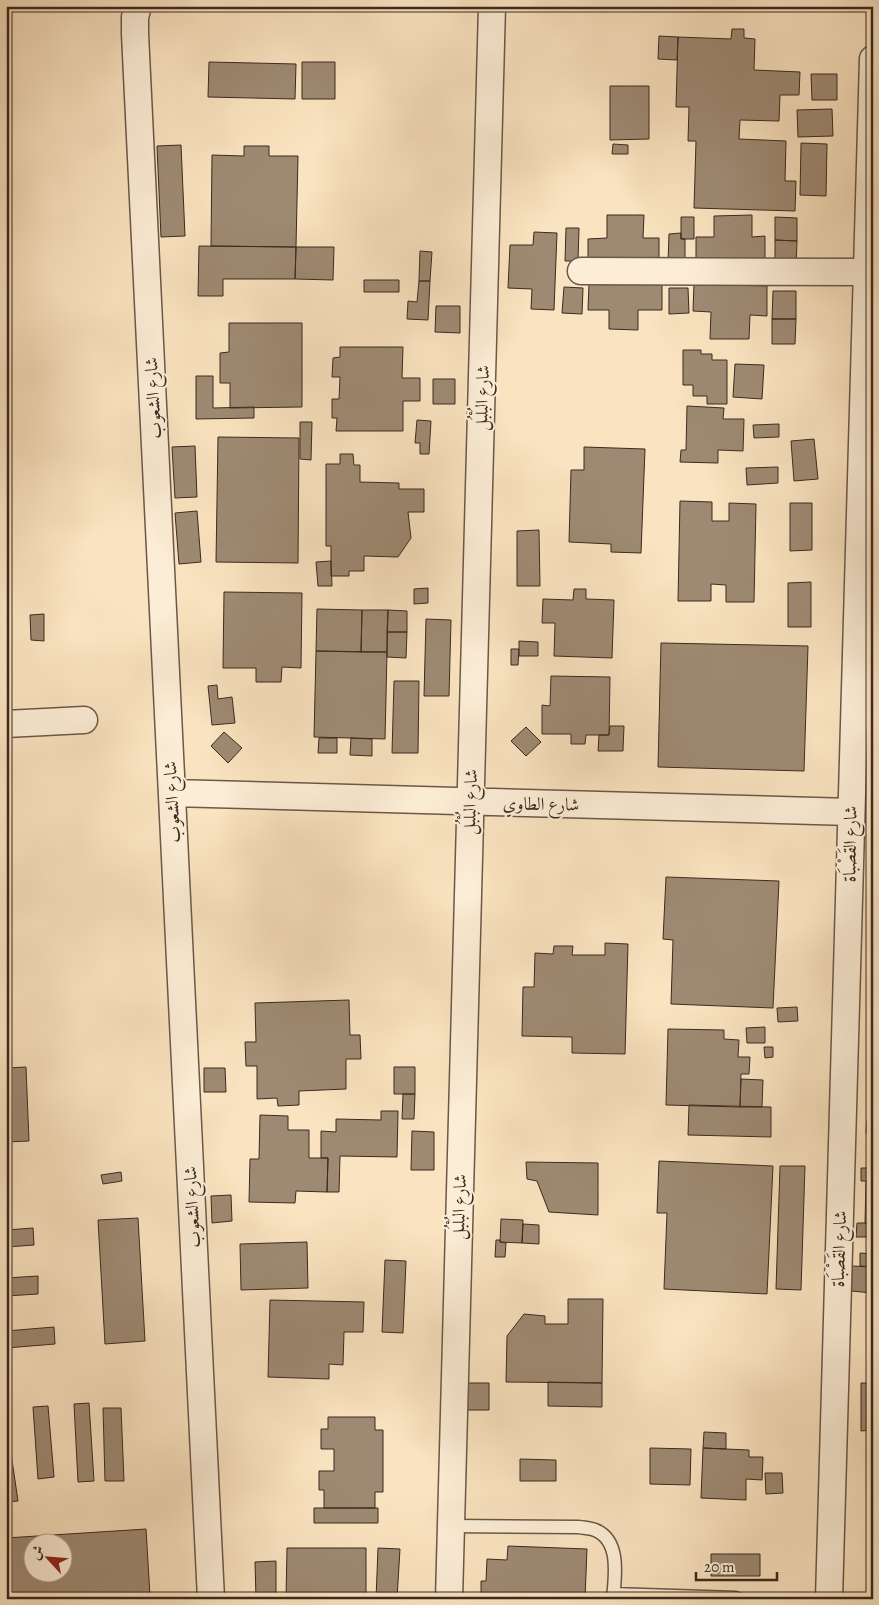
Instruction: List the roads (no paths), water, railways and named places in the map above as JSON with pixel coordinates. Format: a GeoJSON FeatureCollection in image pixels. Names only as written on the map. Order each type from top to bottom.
{"type":"FeatureCollection","features":[{"type":"Feature","properties":{"kind":"street","name":"شارع الشعوب"},"geometry":{"type":"LineString","coordinates":[[138,6],[135,17],[135,34],[211,1599]]}},
{"type":"Feature","properties":{"kind":"street","name":"شارع البُلْبُل"},"geometry":{"type":"LineString","coordinates":[[449,1599],[492,6]]}},
{"type":"Feature","properties":{"kind":"street","name":"شارع القَصْبَاة"},"geometry":{"type":"LineString","coordinates":[[828,1599],[858,819],[867,272],[873,59]]}},
{"type":"Feature","properties":{"kind":"street"},"geometry":{"type":"LineString","coordinates":[[581,271],[867,272]]}},
{"type":"Feature","properties":{"kind":"street"},"geometry":{"type":"LineString","coordinates":[[6,724],[84,720]]}},
{"type":"Feature","properties":{"kind":"street","name":"شارع الطاوي"},"geometry":{"type":"LineString","coordinates":[[172,792],[470,802],[858,819]]}},
{"type":"Feature","properties":{"kind":"lane"},"geometry":{"type":"LineString","coordinates":[[450,1526],[579,1527],[596,1530],[609,1540],[615,1558],[613,1596],[736,1598]]}}]}
